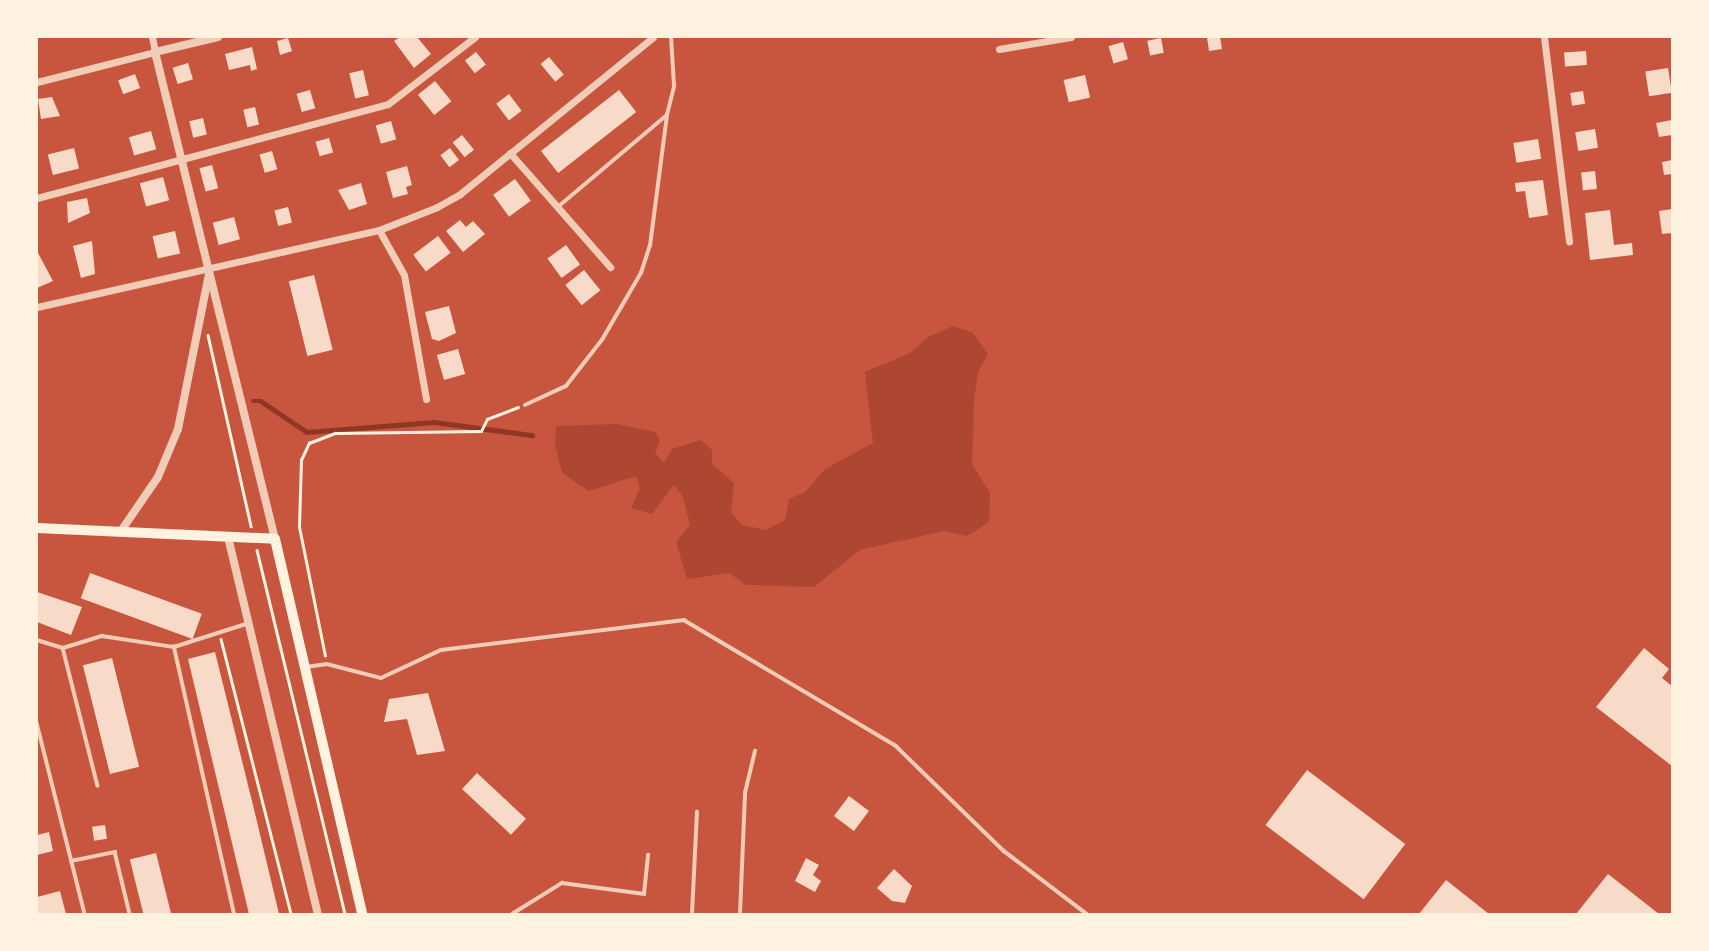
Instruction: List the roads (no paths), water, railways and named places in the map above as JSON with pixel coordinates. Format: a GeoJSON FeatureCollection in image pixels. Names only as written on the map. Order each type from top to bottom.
{"type":"FeatureCollection","features":[{"type":"Feature","properties":{"kind":"main road"},"geometry":{"type":"LineString","coordinates":[[37,528],[275,539],[362,914]]}},
{"type":"Feature","properties":{"kind":"street"},"geometry":{"type":"LineString","coordinates":[[152,37],[275,539]]}},
{"type":"Feature","properties":{"kind":"street"},"geometry":{"type":"LineString","coordinates":[[37,82],[218,37]]}},
{"type":"Feature","properties":{"kind":"street"},"geometry":{"type":"LineString","coordinates":[[37,198],[184,161],[388,104],[475,37]]}},
{"type":"Feature","properties":{"kind":"street"},"geometry":{"type":"LineString","coordinates":[[37,307],[209,271],[379,230],[460,194],[653,37]]}},
{"type":"Feature","properties":{"kind":"street"},"geometry":{"type":"LineString","coordinates":[[999,49],[1071,37]]}},
{"type":"Feature","properties":{"kind":"street"},"geometry":{"type":"LineString","coordinates":[[1544,37],[1569,241]]}},
{"type":"Feature","properties":{"kind":"street"},"geometry":{"type":"LineString","coordinates":[[510,153],[610,267]]}},
{"type":"Feature","properties":{"kind":"street"},"geometry":{"type":"LineString","coordinates":[[379,230],[404,275],[425,400]]}},
{"type":"Feature","properties":{"kind":"street"},"geometry":{"type":"LineString","coordinates":[[121,531],[158,477],[178,429],[209,271]]}},
{"type":"Feature","properties":{"kind":"street"},"geometry":{"type":"LineString","coordinates":[[228,537],[318,914]]}},
{"type":"Feature","properties":{"kind":"lane"},"geometry":{"type":"LineString","coordinates":[[525,405],[566,386],[602,340],[641,273],[650,246],[667,115],[674,86],[671,37]]}},
{"type":"Feature","properties":{"kind":"lane"},"geometry":{"type":"LineString","coordinates":[[557,207],[667,115]]}},
{"type":"Feature","properties":{"kind":"lane"},"geometry":{"type":"LineString","coordinates":[[304,667],[327,664],[381,678],[441,650],[684,620],[897,746],[1004,851],[1087,914]]}},
{"type":"Feature","properties":{"kind":"lane"},"geometry":{"type":"LineString","coordinates":[[37,640],[63,648],[102,636],[174,647],[248,623]]}},
{"type":"Feature","properties":{"kind":"lane"},"geometry":{"type":"LineString","coordinates":[[174,647],[234,914]]}},
{"type":"Feature","properties":{"kind":"lane"},"geometry":{"type":"LineString","coordinates":[[63,648],[98,786]]}},
{"type":"Feature","properties":{"kind":"lane"},"geometry":{"type":"LineString","coordinates":[[37,723],[85,914]]}},
{"type":"Feature","properties":{"kind":"lane"},"geometry":{"type":"LineString","coordinates":[[740,914],[745,793],[755,751]]}},
{"type":"Feature","properties":{"kind":"lane"},"geometry":{"type":"LineString","coordinates":[[692,914],[697,812]]}},
{"type":"Feature","properties":{"kind":"lane"},"geometry":{"type":"LineString","coordinates":[[71,861],[115,852],[130,914]]}},
{"type":"Feature","properties":{"kind":"lane"},"geometry":{"type":"LineString","coordinates":[[513,914],[562,883],[644,894],[648,855]]}},
{"type":"Feature","properties":{"kind":"waterway"},"geometry":{"type":"LineString","coordinates":[[253,401],[261,401],[307,432],[434,422],[532,435]]}}]}
